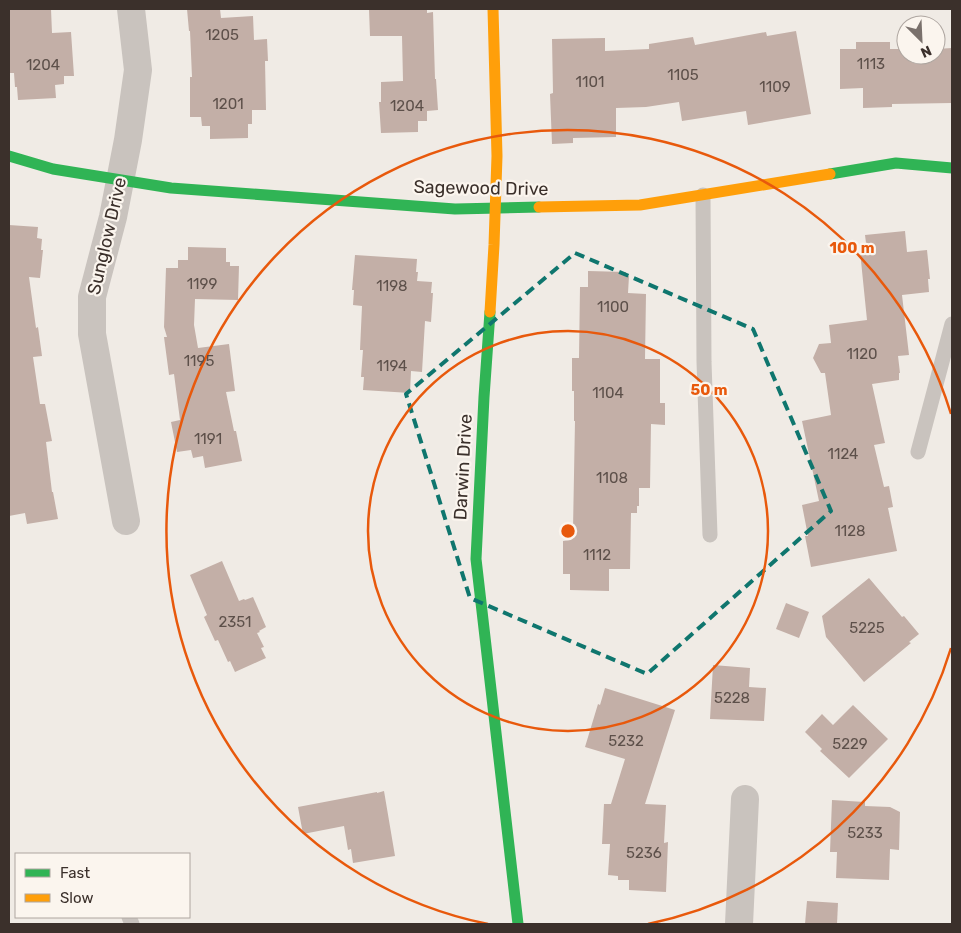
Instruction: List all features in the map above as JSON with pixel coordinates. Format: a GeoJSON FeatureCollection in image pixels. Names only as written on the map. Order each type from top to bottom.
{"type":"FeatureCollection","features":[{"type":"Feature","properties":{"kind":"street","name":"Sunglow Drive"},"geometry":{"type":"LineString","coordinates":[[126,521],[92,334],[92,297],[113,217],[128,140],[138,70],[131,9]]}},
{"type":"Feature","properties":{"kind":"street","name":"Darwin Drive"},"geometry":{"type":"LineString","coordinates":[[493,9],[498,156],[476,559],[518,924]]}},
{"type":"Feature","properties":{"kind":"street","name":"Sagewood Drive"},"geometry":{"type":"LineString","coordinates":[[9,156],[54,169],[171,188],[455,209],[640,205],[896,164],[952,168]]}},
{"type":"Feature","properties":{"kind":"street"},"geometry":{"type":"LineString","coordinates":[[739,924],[745,799]]}},
{"type":"Feature","properties":{"kind":"lane"},"geometry":{"type":"LineString","coordinates":[[703,195],[704,362],[710,534]]}},
{"type":"Feature","properties":{"kind":"lane"},"geometry":{"type":"LineString","coordinates":[[918,452],[952,324]]}},
{"type":"Feature","properties":{"kind":"highlighted area"},"geometry":{"type":"Polygon","coordinates":[[[575,253],[753,329],[831,511],[647,674],[470,598],[406,394],[575,253]]]}},
{"type":"Feature","properties":{"kind":"building"},"geometry":{"type":"Polygon","coordinates":[[[9,9],[51,9],[52,33],[71,32],[74,76],[64,76],[64,84],[55,85],[56,98],[18,100],[14,73],[10,73],[9,9]]]}},
{"type":"Feature","properties":{"kind":"building"},"geometry":{"type":"Polygon","coordinates":[[[187,9],[220,9],[221,18],[253,16],[254,40],[267,39],[268,61],[265,61],[266,110],[252,110],[252,124],[248,124],[248,138],[210,139],[210,126],[202,126],[201,117],[190,117],[190,77],[192,77],[187,9]]]}},
{"type":"Feature","properties":{"kind":"building"},"geometry":{"type":"Polygon","coordinates":[[[369,9],[427,9],[427,13],[433,12],[438,110],[427,111],[427,121],[418,121],[418,132],[381,133],[379,102],[381,102],[381,82],[403,81],[402,36],[370,36],[369,9]]]}},
{"type":"Feature","properties":{"kind":"building"},"geometry":{"type":"Polygon","coordinates":[[[796,31],[811,114],[748,125],[746,111],[682,121],[679,102],[646,107],[616,108],[616,137],[573,138],[573,143],[552,144],[550,94],[553,93],[552,39],[605,38],[605,51],[649,49],[649,44],[693,37],[695,45],[766,32],[767,36],[796,31]]]}},
{"type":"Feature","properties":{"kind":"building"},"geometry":{"type":"Polygon","coordinates":[[[856,42],[890,42],[890,49],[896,49],[896,65],[946,65],[946,48],[952,48],[952,103],[892,104],[892,107],[863,108],[863,88],[840,89],[840,49],[856,49],[856,42]]]}},
{"type":"Feature","properties":{"kind":"building"},"geometry":{"type":"Polygon","coordinates":[[[9,225],[38,227],[37,238],[42,239],[41,250],[43,250],[40,278],[29,277],[42,356],[33,357],[40,404],[45,404],[52,441],[46,442],[52,492],[58,519],[27,524],[25,513],[9,516],[9,225]]]}},
{"type":"Feature","properties":{"kind":"building"},"geometry":{"type":"Polygon","coordinates":[[[905,231],[907,252],[927,250],[930,279],[928,279],[929,292],[902,295],[909,355],[898,356],[899,380],[872,384],[885,443],[874,445],[884,487],[889,486],[893,507],[888,508],[897,551],[811,567],[802,505],[819,501],[802,421],[831,415],[825,373],[821,373],[813,358],[819,344],[831,343],[829,325],[867,320],[860,251],[867,251],[865,235],[905,231]]]}},
{"type":"Feature","properties":{"kind":"building"},"geometry":{"type":"Polygon","coordinates":[[[188,247],[226,248],[226,262],[230,262],[230,266],[239,266],[238,300],[195,299],[194,325],[198,348],[229,344],[235,391],[226,392],[242,461],[205,468],[203,456],[193,458],[191,450],[177,452],[171,422],[180,420],[174,374],[169,375],[164,337],[167,337],[164,327],[166,268],[178,268],[178,260],[188,260],[188,247]]]}},
{"type":"Feature","properties":{"kind":"building"},"geometry":{"type":"Polygon","coordinates":[[[355,255],[417,259],[417,281],[432,282],[431,322],[425,321],[422,372],[411,371],[410,393],[363,390],[364,377],[361,377],[363,350],[360,350],[362,306],[353,305],[354,290],[352,290],[355,255]]]}},
{"type":"Feature","properties":{"kind":"building"},"geometry":{"type":"Polygon","coordinates":[[[588,271],[626,272],[626,276],[629,276],[628,293],[646,294],[645,359],[660,359],[660,403],[665,403],[665,425],[651,424],[650,488],[639,488],[637,513],[631,513],[630,569],[609,569],[609,591],[570,590],[570,574],[563,574],[563,541],[570,540],[570,529],[573,529],[575,421],[574,391],[572,391],[572,358],[579,358],[580,287],[588,287],[588,271]]]}},
{"type":"Feature","properties":{"kind":"building"},"geometry":{"type":"Polygon","coordinates":[[[222,561],[239,601],[253,597],[266,627],[257,633],[264,647],[261,648],[266,658],[235,672],[218,640],[215,641],[204,617],[207,615],[190,575],[222,561]]]}},
{"type":"Feature","properties":{"kind":"building"},"geometry":{"type":"Polygon","coordinates":[[[869,578],[919,634],[909,642],[911,643],[864,682],[826,637],[822,616],[869,578]]]}},
{"type":"Feature","properties":{"kind":"building"},"geometry":{"type":"Polygon","coordinates":[[[786,603],[809,612],[799,638],[776,629],[786,603]]]}},
{"type":"Feature","properties":{"kind":"building"},"geometry":{"type":"Polygon","coordinates":[[[713,665],[750,668],[749,687],[766,688],[764,721],[710,719],[713,665]]]}},
{"type":"Feature","properties":{"kind":"building"},"geometry":{"type":"Polygon","coordinates":[[[605,688],[675,710],[645,804],[666,805],[664,843],[668,842],[666,892],[629,890],[629,880],[618,880],[618,876],[608,875],[610,844],[602,844],[604,804],[611,804],[625,759],[585,747],[605,688]]]}},
{"type":"Feature","properties":{"kind":"building"},"geometry":{"type":"Polygon","coordinates":[[[853,705],[888,739],[849,778],[820,751],[822,749],[805,732],[822,714],[833,725],[853,705]]]}},
{"type":"Feature","properties":{"kind":"building"},"geometry":{"type":"Polygon","coordinates":[[[384,791],[395,856],[353,863],[351,849],[348,850],[344,826],[303,834],[298,807],[384,791]]]}},
{"type":"Feature","properties":{"kind":"building"},"geometry":{"type":"Polygon","coordinates":[[[832,800],[865,802],[865,806],[890,807],[900,812],[899,850],[890,849],[889,880],[836,878],[837,852],[830,852],[832,800]]]}},
{"type":"Feature","properties":{"kind":"building"},"geometry":{"type":"Polygon","coordinates":[[[807,901],[838,903],[837,924],[805,924],[807,901]]]}},
{"type":"Feature","properties":{"kind":"traffic: fast"},"geometry":{"type":"LineString","coordinates":[[9,156],[53,169],[171,188],[455,209],[539,207]]}},
{"type":"Feature","properties":{"kind":"traffic: fast"},"geometry":{"type":"LineString","coordinates":[[830,174],[896,163],[952,168]]}},
{"type":"Feature","properties":{"kind":"traffic: fast"},"geometry":{"type":"LineString","coordinates":[[490,312],[476,559],[518,924]]}},
{"type":"Feature","properties":{"kind":"traffic: slow"},"geometry":{"type":"LineString","coordinates":[[490,312],[497,156],[493,9]]}},
{"type":"Feature","properties":{"kind":"traffic: slow"},"geometry":{"type":"LineString","coordinates":[[539,207],[640,205],[830,174]]}}]}
